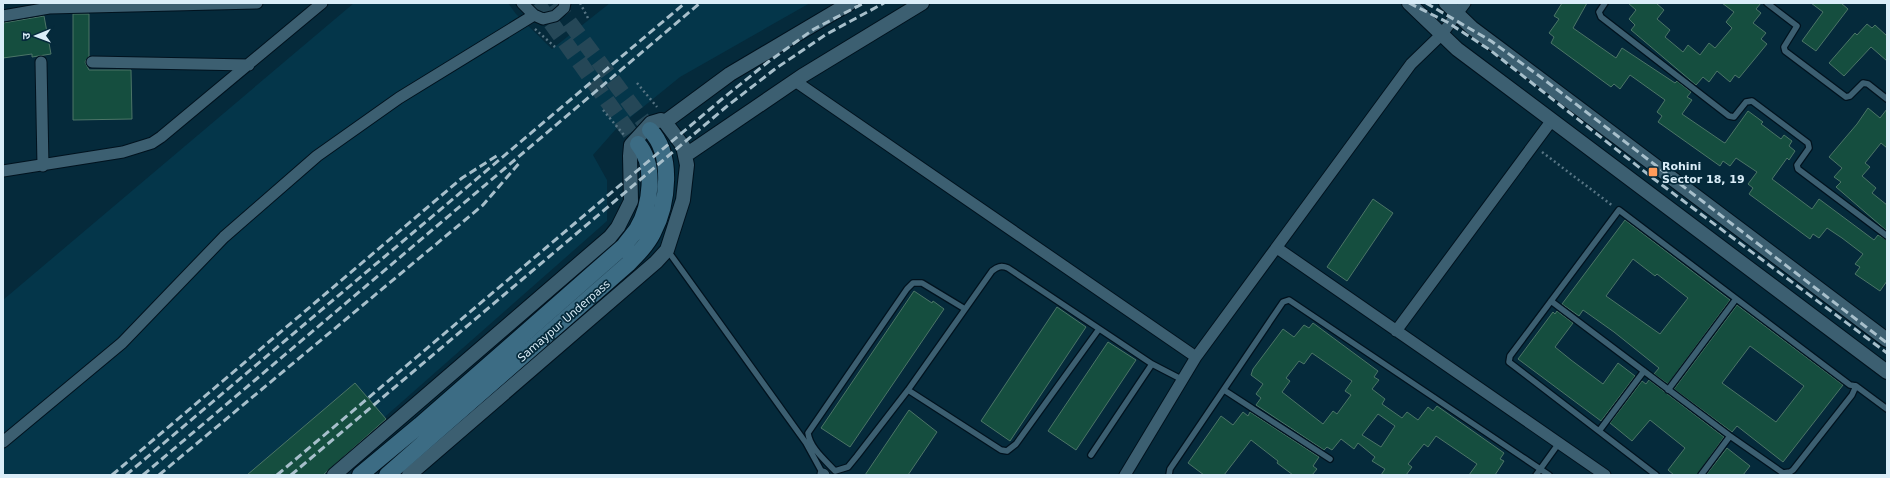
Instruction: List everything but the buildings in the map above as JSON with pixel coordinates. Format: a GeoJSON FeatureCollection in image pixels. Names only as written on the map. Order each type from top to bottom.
{"type":"FeatureCollection","features":[{"type":"Feature","properties":{"kind":"main road","name":"Samaypur Underpass"},"geometry":{"type":"LineString","coordinates":[[387,475],[622,269],[645,245],[657,224],[664,200],[665,180],[664,156],[656,137],[650,130]]}},
{"type":"Feature","properties":{"kind":"main road","name":"Samaypur Underpass"},"geometry":{"type":"LineString","coordinates":[[360,475],[438,409],[624,246],[637,229],[647,201],[649,181],[647,159],[643,150],[638,144]]}},
{"type":"Feature","properties":{"kind":"street"},"geometry":{"type":"LineString","coordinates":[[3,16],[49,8],[257,3]]}},
{"type":"Feature","properties":{"kind":"street"},"geometry":{"type":"LineString","coordinates":[[3,171],[43,166],[123,152],[152,143],[249,65],[322,3]]}},
{"type":"Feature","properties":{"kind":"street"},"geometry":{"type":"LineString","coordinates":[[522,3],[534,15],[543,20],[555,16],[564,8],[565,3]]}},
{"type":"Feature","properties":{"kind":"street"},"geometry":{"type":"LineString","coordinates":[[665,122],[730,74],[850,3]]}},
{"type":"Feature","properties":{"kind":"street"},"geometry":{"type":"LineString","coordinates":[[686,155],[795,81],[922,3]]}},
{"type":"Feature","properties":{"kind":"street"},"geometry":{"type":"LineString","coordinates":[[1409,3],[1457,49],[1887,372]]}},
{"type":"Feature","properties":{"kind":"street"},"geometry":{"type":"LineString","coordinates":[[1446,3],[1461,8],[1472,28],[1887,340]]}},
{"type":"Feature","properties":{"kind":"street"},"geometry":{"type":"LineString","coordinates":[[1125,475],[1181,379],[1196,357],[1411,64],[1442,34],[1461,8]]}},
{"type":"Feature","properties":{"kind":"street"},"geometry":{"type":"LineString","coordinates":[[3,442],[122,343],[224,237],[317,156],[399,98],[534,15]]}},
{"type":"Feature","properties":{"kind":"street"},"geometry":{"type":"LineString","coordinates":[[41,62],[43,166]]}},
{"type":"Feature","properties":{"kind":"street"},"geometry":{"type":"LineString","coordinates":[[92,62],[249,65]]}},
{"type":"Feature","properties":{"kind":"street"},"geometry":{"type":"LineString","coordinates":[[795,81],[1196,357]]}},
{"type":"Feature","properties":{"kind":"street"},"geometry":{"type":"LineString","coordinates":[[334,475],[610,237],[618,227],[631,201],[631,145],[651,122],[661,120],[665,122],[683,146],[687,165],[683,200],[667,250],[656,262],[409,475]]}},
{"type":"Feature","properties":{"kind":"street"},"geometry":{"type":"LineString","coordinates":[[1396,331],[1552,120]]}},
{"type":"Feature","properties":{"kind":"street"},"geometry":{"type":"LineString","coordinates":[[1277,248],[1605,475]]}},
{"type":"Feature","properties":{"kind":"lane"},"geometry":{"type":"LineString","coordinates":[[1605,3],[1599,12],[1601,17],[1729,116],[1734,117],[1746,102],[1752,101],[1808,143],[1809,148],[1797,165],[1798,170],[1887,236]]}},
{"type":"Feature","properties":{"kind":"lane"},"geometry":{"type":"LineString","coordinates":[[1767,3],[1797,26],[1784,47],[1785,51],[1846,97],[1850,96],[1863,83],[1868,84],[1887,99]]}},
{"type":"Feature","properties":{"kind":"lane"},"geometry":{"type":"LineString","coordinates":[[1656,475],[1509,362],[1510,356],[1619,210],[1850,386],[1856,386],[1887,409]]}},
{"type":"Feature","properties":{"kind":"lane"},"geometry":{"type":"LineString","coordinates":[[667,250],[806,443],[824,474]]}},
{"type":"Feature","properties":{"kind":"lane"},"geometry":{"type":"LineString","coordinates":[[965,309],[922,282],[910,285],[808,433],[808,438],[817,452],[835,471],[845,468],[857,456],[908,390],[992,271],[997,267],[1003,266],[1152,364],[1181,379]]}},
{"type":"Feature","properties":{"kind":"lane"},"geometry":{"type":"LineString","coordinates":[[1668,390],[1736,298]]}},
{"type":"Feature","properties":{"kind":"lane"},"geometry":{"type":"LineString","coordinates":[[1169,475],[1170,469],[1283,302],[1289,300],[1549,475]]}},
{"type":"Feature","properties":{"kind":"lane"},"geometry":{"type":"LineString","coordinates":[[1551,301],[1730,436],[1783,473],[1790,472],[1852,395],[1856,386]]}},
{"type":"Feature","properties":{"kind":"lane"},"geometry":{"type":"LineString","coordinates":[[908,390],[1001,450],[1007,450],[1016,444],[1099,329]]}},
{"type":"Feature","properties":{"kind":"lane"},"geometry":{"type":"LineString","coordinates":[[1091,456],[1152,364]]}},
{"type":"Feature","properties":{"kind":"lane"},"geometry":{"type":"LineString","coordinates":[[1599,431],[1644,371]]}},
{"type":"Feature","properties":{"kind":"lane"},"geometry":{"type":"LineString","coordinates":[[1224,390],[1330,459]]}},
{"type":"Feature","properties":{"kind":"lane"},"geometry":{"type":"LineString","coordinates":[[1700,475],[1730,436]]}},
{"type":"Feature","properties":{"kind":"lane"},"geometry":{"type":"LineString","coordinates":[[1536,475],[1559,443]]}},
{"type":"Feature","properties":{"kind":"path"},"geometry":{"type":"LineString","coordinates":[[580,3],[589,20]]}},
{"type":"Feature","properties":{"kind":"path"},"geometry":{"type":"LineString","coordinates":[[534,30],[555,47]]}},
{"type":"Feature","properties":{"kind":"path"},"geometry":{"type":"LineString","coordinates":[[637,83],[657,106]]}},
{"type":"Feature","properties":{"kind":"path"},"geometry":{"type":"LineString","coordinates":[[603,110],[624,135]]}},
{"type":"Feature","properties":{"kind":"path"},"geometry":{"type":"LineString","coordinates":[[1533,146],[1619,210]]}},
{"type":"Feature","properties":{"kind":"shaded area"},"geometry":{"type":"Polygon","coordinates":[[[354,3],[508,3],[516,14],[552,49],[610,3],[810,3],[680,77],[616,129],[593,155],[607,180],[607,221],[319,475],[3,475],[3,300],[354,3]]]}},
{"type":"Feature","properties":{"kind":"tunnel"},"geometry":{"type":"LineString","coordinates":[[537,3],[638,144]]}},
{"type":"Feature","properties":{"kind":"tunnel"},"geometry":{"type":"LineString","coordinates":[[555,3],[650,130]]}},
{"type":"Feature","properties":{"kind":"railway"},"geometry":{"type":"LineString","coordinates":[[126,475],[685,3]]}},
{"type":"Feature","properties":{"kind":"railway"},"geometry":{"type":"LineString","coordinates":[[143,475],[700,3]]}},
{"type":"Feature","properties":{"kind":"railway"},"geometry":{"type":"LineString","coordinates":[[277,475],[722,99],[768,62],[814,29],[864,3]]}},
{"type":"Feature","properties":{"kind":"railway"},"geometry":{"type":"LineString","coordinates":[[291,475],[726,107],[775,69],[825,35],[884,3]]}},
{"type":"Feature","properties":{"kind":"railway"},"geometry":{"type":"LineString","coordinates":[[1409,3],[1447,22],[1490,50],[1654,179],[1887,353]]}},
{"type":"Feature","properties":{"kind":"railway"},"geometry":{"type":"LineString","coordinates":[[1426,3],[1491,41],[1542,78],[1887,343]]}},
{"type":"Feature","properties":{"kind":"railway"},"geometry":{"type":"LineString","coordinates":[[112,475],[462,178],[498,155]]}},
{"type":"Feature","properties":{"kind":"railway"},"geometry":{"type":"LineString","coordinates":[[159,475],[483,205],[521,161]]}},
{"type":"Feature","properties":{"kind":"place","name":"Rohini Sector 18, 19"},"geometry":{"type":"Point","coordinates":[1653,172]}}]}
